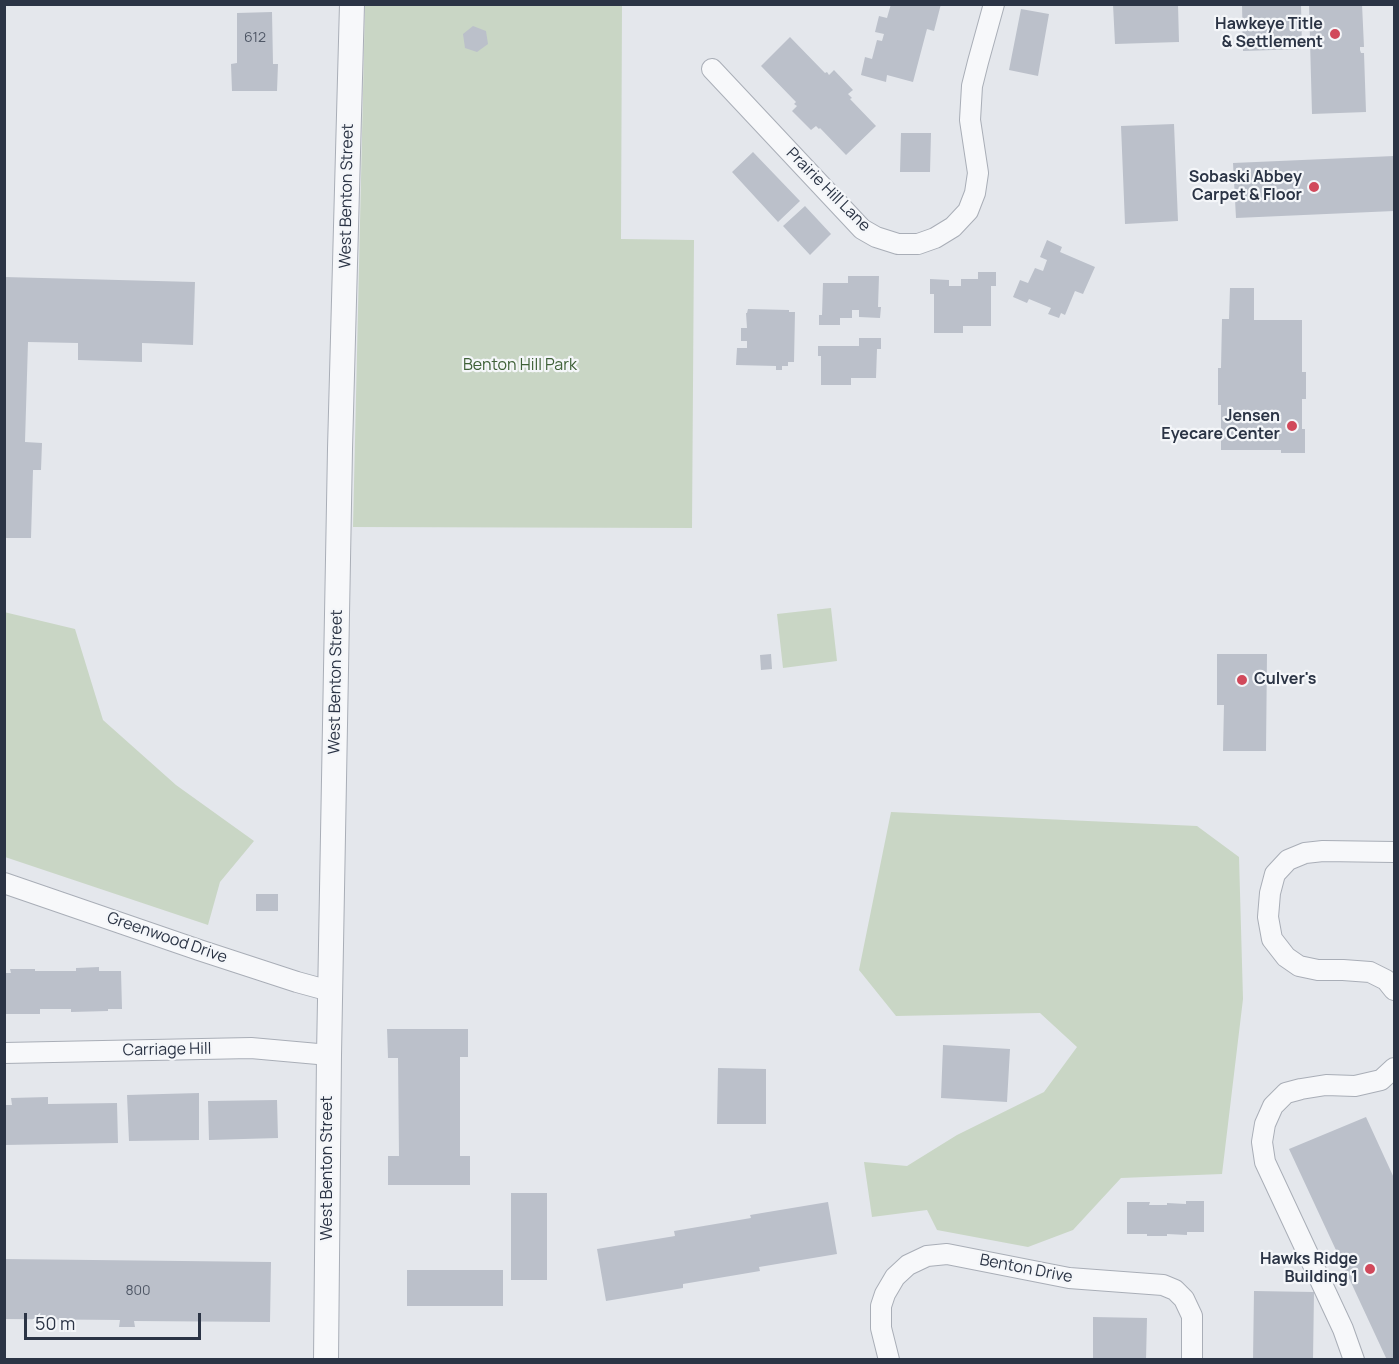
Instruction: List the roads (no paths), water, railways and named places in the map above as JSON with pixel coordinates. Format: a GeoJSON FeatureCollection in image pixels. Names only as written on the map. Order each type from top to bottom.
{"type":"FeatureCollection","features":[{"type":"Feature","properties":{"kind":"street","name":"West Benton Street"},"geometry":{"type":"LineString","coordinates":[[326,1359],[340,460],[352,4]]}},
{"type":"Feature","properties":{"kind":"street","name":"Prairie Hill Lane"},"geometry":{"type":"LineString","coordinates":[[712,69],[862,230],[898,244],[918,244],[935,238],[953,227],[968,211],[975,193],[978,173],[970,120],[972,86],[994,4]]}},
{"type":"Feature","properties":{"kind":"street"},"geometry":{"type":"LineString","coordinates":[[1395,852],[1323,851],[1305,853],[1288,860],[1275,874],[1270,893],[1268,916],[1272,939],[1286,957],[1299,966],[1318,970],[1370,972],[1386,980],[1395,990]]}},
{"type":"Feature","properties":{"kind":"street","name":"Greenwood Drive"},"geometry":{"type":"LineString","coordinates":[[4,883],[199,950],[330,991]]}},
{"type":"Feature","properties":{"kind":"street","name":"Carriage Hill"},"geometry":{"type":"LineString","coordinates":[[4,1053],[250,1048],[329,1055]]}},
{"type":"Feature","properties":{"kind":"street"},"geometry":{"type":"LineString","coordinates":[[1354,1359],[1343,1329],[1265,1162],[1262,1142],[1265,1124],[1273,1106],[1286,1094],[1301,1089],[1355,1086],[1381,1080],[1395,1068]]}},
{"type":"Feature","properties":{"kind":"street","name":"Benton Drive"},"geometry":{"type":"LineString","coordinates":[[889,1359],[881,1328],[881,1306],[885,1294],[895,1277],[908,1265],[927,1256],[947,1254],[1069,1278],[1163,1285],[1175,1290],[1184,1299],[1192,1316],[1192,1359]]}},
{"type":"Feature","properties":{"kind":"place","name":"Hawkeye Title & Settlement"},"geometry":{"type":"Point","coordinates":[1335,34]}},
{"type":"Feature","properties":{"kind":"place","name":"Sobaski Abbey Carpet & Floor"},"geometry":{"type":"Point","coordinates":[1314,187]}},
{"type":"Feature","properties":{"kind":"place","name":"Jensen Eyecare Center"},"geometry":{"type":"Point","coordinates":[1292,426]}},
{"type":"Feature","properties":{"kind":"place","name":"Culver's"},"geometry":{"type":"Point","coordinates":[1242,680]}},
{"type":"Feature","properties":{"kind":"place","name":"Hawks Ridge Building 1"},"geometry":{"type":"Point","coordinates":[1370,1269]}},
{"type":"Feature","properties":{"kind":"park label","name":"Benton Hill Park"},"geometry":{"type":"Point","coordinates":[520,366]}}]}
